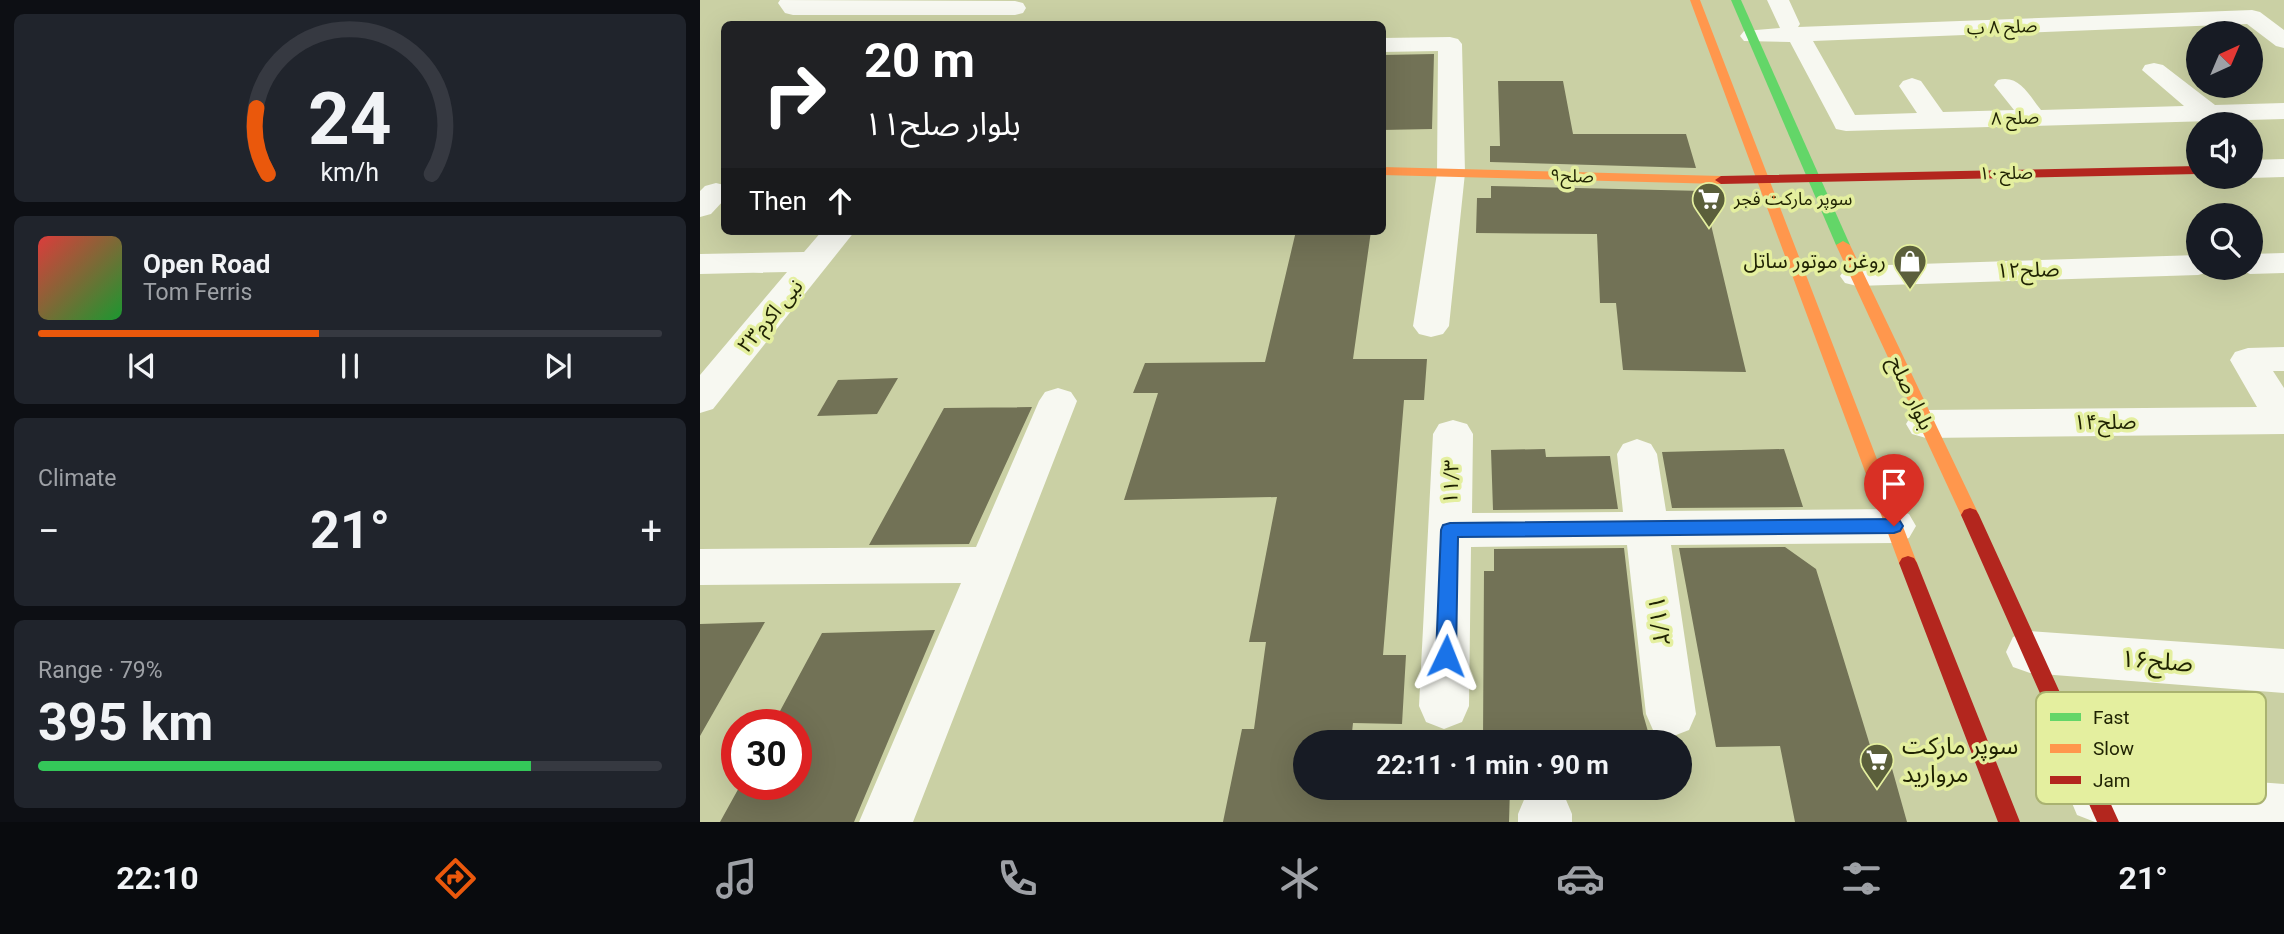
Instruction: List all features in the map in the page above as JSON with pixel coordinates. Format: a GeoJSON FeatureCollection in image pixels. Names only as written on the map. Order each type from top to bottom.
{"type":"FeatureCollection","features":[{"type":"Feature","properties":{"kind":"main road"},"geometry":{"type":"LineString","coordinates":[[1695,0],[1761,181],[2009,822]]}},
{"type":"Feature","properties":{"kind":"main road","name":"بلوار صلح"},"geometry":{"type":"LineString","coordinates":[[1735,0],[1857,276],[2004,587],[2048,692]]}},
{"type":"Feature","properties":{"kind":"main road","name":"صلح۱۰"},"geometry":{"type":"LineString","coordinates":[[1761,181],[1814,176],[2186,170]]}},
{"type":"Feature","properties":{"kind":"main road","name":"صلح۹"},"geometry":{"type":"LineString","coordinates":[[1386,171],[1761,181]]}},
{"type":"Feature","properties":{"kind":"street"},"geometry":{"type":"LineString","coordinates":[[792,0],[789,3],[793,8],[913,16],[1014,11]]}},
{"type":"Feature","properties":{"kind":"street"},"geometry":{"type":"LineString","coordinates":[[1778,0],[1794,29]]}},
{"type":"Feature","properties":{"kind":"street","name":"صلح ۸ ب"},"geometry":{"type":"LineString","coordinates":[[1752,36],[1794,29],[1880,42],[2175,20],[2252,17],[2284,41]]}},
{"type":"Feature","properties":{"kind":"street"},"geometry":{"type":"LineString","coordinates":[[2175,20],[2186,29]]}},
{"type":"Feature","properties":{"kind":"street","name":"۸ صلح"},"geometry":{"type":"LineString","coordinates":[[1794,29],[1846,123],[2186,114]]}},
{"type":"Feature","properties":{"kind":"street"},"geometry":{"type":"LineString","coordinates":[[1386,45],[1450,44],[1451,173],[1431,326]]}},
{"type":"Feature","properties":{"kind":"street"},"geometry":{"type":"LineString","coordinates":[[2154,69],[2208,112]]}},
{"type":"Feature","properties":{"kind":"street"},"geometry":{"type":"LineString","coordinates":[[2007,85],[2034,118]]}},
{"type":"Feature","properties":{"kind":"street"},"geometry":{"type":"LineString","coordinates":[[1912,86],[1936,121]]}},
{"type":"Feature","properties":{"kind":"street","name":"۸ صلح"},"geometry":{"type":"LineString","coordinates":[[2246,112],[2284,111]]}},
{"type":"Feature","properties":{"kind":"street"},"geometry":{"type":"LineString","coordinates":[[2263,169],[2284,168]]}},
{"type":"Feature","properties":{"kind":"street","name":"نبی اکرم۲۳"},"geometry":{"type":"LineString","coordinates":[[700,400],[836,235]]}},
{"type":"Feature","properties":{"kind":"street"},"geometry":{"type":"LineString","coordinates":[[700,264],[814,262]]}},
{"type":"Feature","properties":{"kind":"street"},"geometry":{"type":"LineString","coordinates":[[2263,264],[2284,263]]}},
{"type":"Feature","properties":{"kind":"street","name":"صلح۱۲"},"geometry":{"type":"LineString","coordinates":[[1857,276],[2186,265]]}},
{"type":"Feature","properties":{"kind":"street"},"geometry":{"type":"LineString","coordinates":[[2284,359],[2248,360],[2284,419]]}},
{"type":"Feature","properties":{"kind":"street"},"geometry":{"type":"LineString","coordinates":[[886,822],[1058,401]]}},
{"type":"Feature","properties":{"kind":"street","name":"صلح۱۴"},"geometry":{"type":"LineString","coordinates":[[1926,424],[2284,419]]}},
{"type":"Feature","properties":{"kind":"street","name":"۱۱/۳"},"geometry":{"type":"LineString","coordinates":[[1444,706],[1453,434]]}},
{"type":"Feature","properties":{"kind":"street","name":"۱۱/۲"},"geometry":{"type":"LineString","coordinates":[[1637,454],[1671,714]]}},
{"type":"Feature","properties":{"kind":"street"},"geometry":{"type":"LineString","coordinates":[[1450,530],[1894,526]]}},
{"type":"Feature","properties":{"kind":"street"},"geometry":{"type":"LineString","coordinates":[[700,567],[990,565]]}},
{"type":"Feature","properties":{"kind":"street","name":"صلح۱۶"},"geometry":{"type":"LineString","coordinates":[[2030,652],[2284,671]]}},
{"type":"Feature","properties":{"kind":"street"},"geometry":{"type":"LineString","coordinates":[[2102,809],[2284,811]]}},
{"type":"Feature","properties":{"kind":"building"},"geometry":{"type":"Polygon","coordinates":[[[1434,54],[1432,129],[1386,130],[1386,55],[1434,54]]]}},
{"type":"Feature","properties":{"kind":"building"},"geometry":{"type":"Polygon","coordinates":[[[1498,81],[1563,81],[1573,134],[1686,134],[1696,168],[1490,162],[1490,146],[1500,146],[1498,81]]]}},
{"type":"Feature","properties":{"kind":"building"},"geometry":{"type":"Polygon","coordinates":[[[1491,186],[1703,191],[1746,372],[1623,370],[1616,303],[1600,303],[1597,234],[1476,233],[1477,198],[1491,198],[1491,186]]]}},
{"type":"Feature","properties":{"kind":"building"},"geometry":{"type":"Polygon","coordinates":[[[1295,235],[1370,235],[1353,359],[1427,359],[1424,400],[1404,400],[1383,655],[1406,655],[1402,724],[1353,723],[1352,730],[1293,730],[1293,800],[1510,800],[1509,822],[1223,822],[1242,729],[1254,729],[1266,642],[1249,642],[1277,497],[1124,500],[1158,393],[1133,393],[1145,363],[1265,362],[1295,235]]]}},
{"type":"Feature","properties":{"kind":"building"},"geometry":{"type":"Polygon","coordinates":[[[898,378],[877,414],[817,416],[838,380],[898,378]]]}},
{"type":"Feature","properties":{"kind":"building"},"geometry":{"type":"Polygon","coordinates":[[[1032,407],[969,544],[869,545],[944,408],[1032,407]]]}},
{"type":"Feature","properties":{"kind":"building"},"geometry":{"type":"Polygon","coordinates":[[[1545,449],[1546,457],[1610,456],[1618,509],[1493,510],[1491,450],[1545,449]]]}},
{"type":"Feature","properties":{"kind":"building"},"geometry":{"type":"Polygon","coordinates":[[[1784,449],[1803,507],[1672,508],[1662,452],[1784,449]]]}},
{"type":"Feature","properties":{"kind":"building"},"geometry":{"type":"Polygon","coordinates":[[[1785,547],[1816,569],[1876,765],[1891,765],[1907,822],[1795,822],[1780,746],[1716,747],[1679,548],[1785,547]]]}},
{"type":"Feature","properties":{"kind":"building"},"geometry":{"type":"Polygon","coordinates":[[[1624,548],[1643,714],[1648,730],[1483,730],[1484,571],[1494,571],[1494,549],[1624,548]]]}},
{"type":"Feature","properties":{"kind":"building"},"geometry":{"type":"Polygon","coordinates":[[[765,622],[745,657],[700,736],[700,624],[765,622]]]}},
{"type":"Feature","properties":{"kind":"building"},"geometry":{"type":"Polygon","coordinates":[[[935,630],[854,822],[720,822],[732,800],[812,800],[812,709],[781,709],[822,633],[935,630]]]}},
{"type":"Feature","properties":{"kind":"traffic: fast"},"geometry":{"type":"LineString","coordinates":[[1736,0],[1843,245]]}},
{"type":"Feature","properties":{"kind":"traffic: slow"},"geometry":{"type":"LineString","coordinates":[[1695,0],[1908,563]]}},
{"type":"Feature","properties":{"kind":"traffic: slow"},"geometry":{"type":"LineString","coordinates":[[1386,171],[1721,180]]}},
{"type":"Feature","properties":{"kind":"traffic: slow"},"geometry":{"type":"LineString","coordinates":[[1843,245],[1970,515]]}},
{"type":"Feature","properties":{"kind":"traffic: jam"},"geometry":{"type":"LineString","coordinates":[[1721,180],[2186,170]]}},
{"type":"Feature","properties":{"kind":"traffic: jam"},"geometry":{"type":"LineString","coordinates":[[1970,515],[2050,692]]}},
{"type":"Feature","properties":{"kind":"traffic: jam"},"geometry":{"type":"LineString","coordinates":[[1908,563],[2009,822]]}},
{"type":"Feature","properties":{"kind":"traffic: jam"},"geometry":{"type":"LineString","coordinates":[[2100,804],[2108,822]]}},
{"type":"Feature","properties":{"kind":"place","name":"سوپر مارکت فجر"},"geometry":{"type":"Point","coordinates":[1709,229]}},
{"type":"Feature","properties":{"kind":"place","name":"روغن موتور ساتل"},"geometry":{"type":"Point","coordinates":[1910,291]}},
{"type":"Feature","properties":{"kind":"place","name":"سوپر مارکت مروارید"},"geometry":{"type":"Point","coordinates":[1877,790]}},
{"type":"Feature","properties":{"kind":"route"},"geometry":{"type":"LineString","coordinates":[[1446,656],[1450,530],[1894,526]]}}]}
